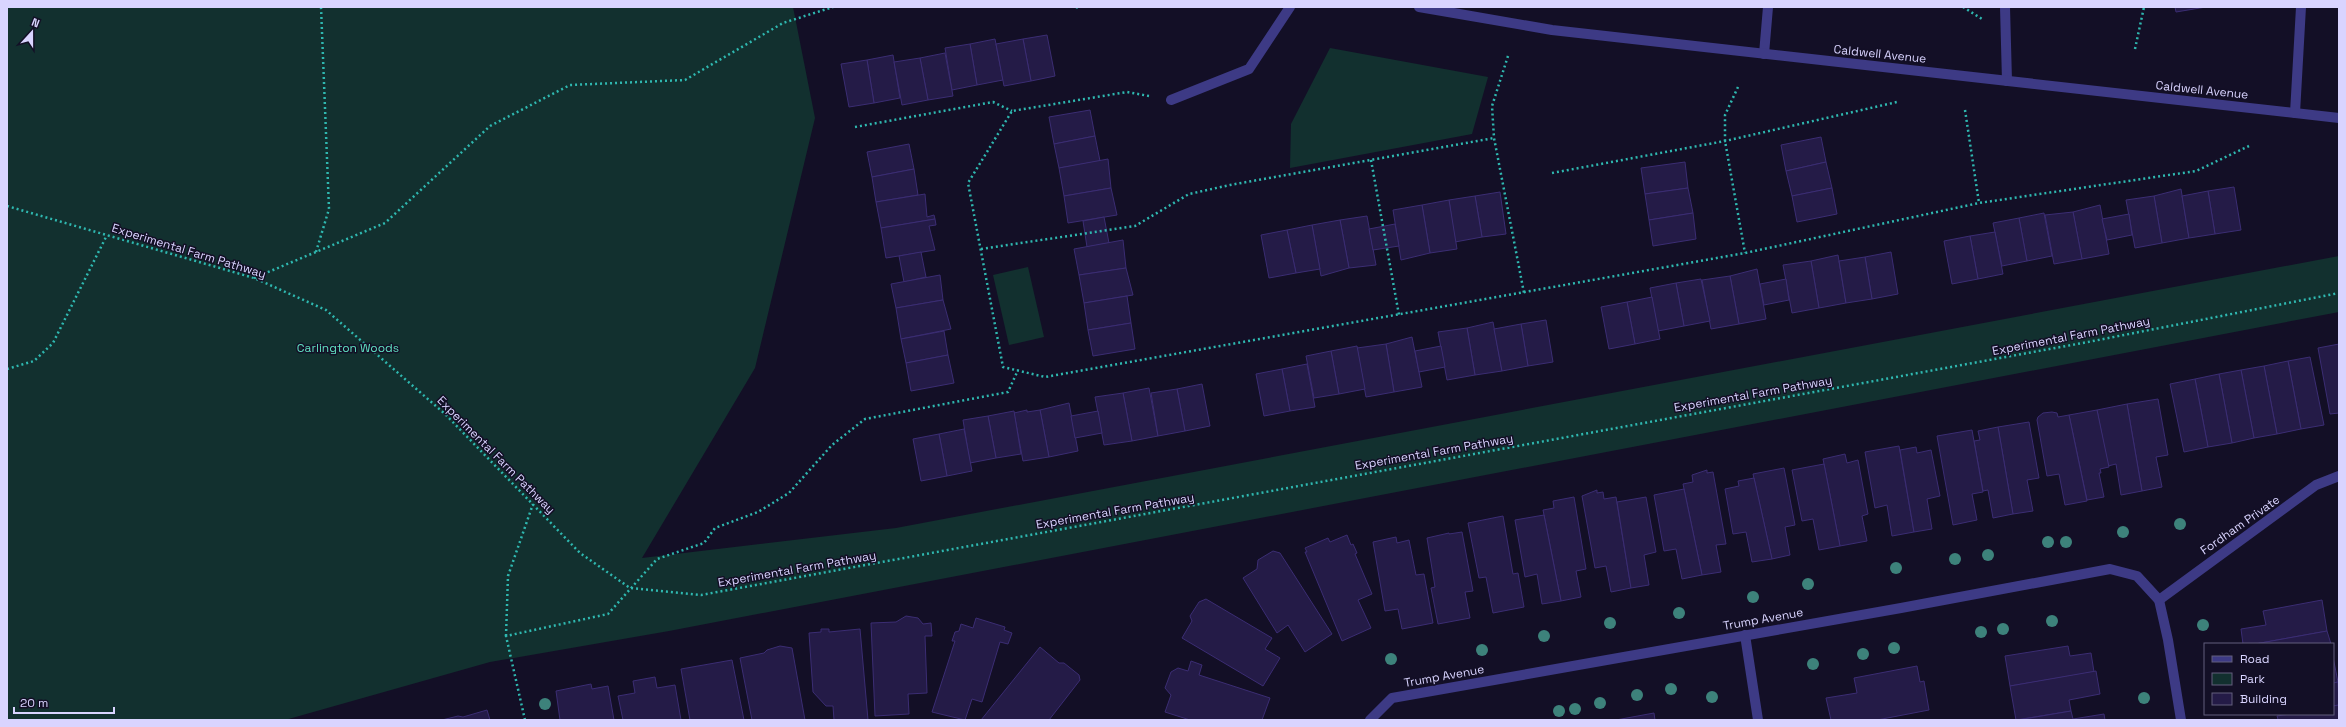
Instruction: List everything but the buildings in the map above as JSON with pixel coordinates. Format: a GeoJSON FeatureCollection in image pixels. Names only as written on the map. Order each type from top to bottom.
{"type":"FeatureCollection","features":[{"type":"Feature","properties":{"kind":"street"},"geometry":{"type":"LineString","coordinates":[[1172,100],[1249,69],[1290,7]]}},
{"type":"Feature","properties":{"kind":"street","name":"Caldwell Avenue"},"geometry":{"type":"LineString","coordinates":[[1419,7],[1552,30],[2339,118]]}},
{"type":"Feature","properties":{"kind":"street"},"geometry":{"type":"LineString","coordinates":[[1764,54],[1768,7]]}},
{"type":"Feature","properties":{"kind":"street"},"geometry":{"type":"LineString","coordinates":[[2005,7],[2007,81]]}},
{"type":"Feature","properties":{"kind":"street"},"geometry":{"type":"LineString","coordinates":[[2295,113],[2301,7]]}},
{"type":"Feature","properties":{"kind":"street","name":"Fordham Private"},"geometry":{"type":"LineString","coordinates":[[2159,600],[2316,485],[2339,476]]}},
{"type":"Feature","properties":{"kind":"street","name":"Trump Avenue"},"geometry":{"type":"LineString","coordinates":[[1370,720],[1392,698],[2110,569],[2137,576],[2159,600]]}},
{"type":"Feature","properties":{"kind":"street"},"geometry":{"type":"LineString","coordinates":[[2159,600],[2168,640],[2181,720]]}},
{"type":"Feature","properties":{"kind":"street"},"geometry":{"type":"LineString","coordinates":[[1745,635],[1758,720]]}},
{"type":"Feature","properties":{"kind":"path"},"geometry":{"type":"LineString","coordinates":[[316,252],[329,209],[321,7]]}},
{"type":"Feature","properties":{"kind":"path"},"geometry":{"type":"LineString","coordinates":[[254,278],[386,223],[490,126],[570,85],[685,80],[783,23],[833,7]]}},
{"type":"Feature","properties":{"kind":"path"},"geometry":{"type":"LineString","coordinates":[[1076,7],[1080,9]]}},
{"type":"Feature","properties":{"kind":"path"},"geometry":{"type":"LineString","coordinates":[[2135,49],[2144,7]]}},
{"type":"Feature","properties":{"kind":"path"},"geometry":{"type":"LineString","coordinates":[[1508,56],[1492,106],[1494,138],[1524,293]]}},
{"type":"Feature","properties":{"kind":"path"},"geometry":{"type":"LineString","coordinates":[[1738,87],[1725,114],[1725,141],[1745,253]]}},
{"type":"Feature","properties":{"kind":"path"},"geometry":{"type":"LineString","coordinates":[[855,127],[993,102],[1012,111],[1127,92],[1172,100]]}},
{"type":"Feature","properties":{"kind":"path"},"geometry":{"type":"LineString","coordinates":[[1552,173],[1725,141],[1897,102]]}},
{"type":"Feature","properties":{"kind":"path"},"geometry":{"type":"LineString","coordinates":[[1965,110],[1979,203]]}},
{"type":"Feature","properties":{"kind":"path"},"geometry":{"type":"LineString","coordinates":[[1012,111],[968,183],[1004,367],[1045,377],[1745,253],[1979,203],[2196,171],[2249,146]]}},
{"type":"Feature","properties":{"kind":"path"},"geometry":{"type":"LineString","coordinates":[[981,249],[1135,226],[1188,194],[1494,138]]}},
{"type":"Feature","properties":{"kind":"path"},"geometry":{"type":"LineString","coordinates":[[1371,160],[1400,315]]}},
{"type":"Feature","properties":{"kind":"path","name":"Experimental Farm Pathway"},"geometry":{"type":"LineString","coordinates":[[7,206],[254,278],[326,310],[445,414],[580,553],[630,588],[701,595],[2088,342],[2339,293]]}},
{"type":"Feature","properties":{"kind":"path"},"geometry":{"type":"LineString","coordinates":[[7,369],[34,361],[53,343],[106,235]]}},
{"type":"Feature","properties":{"kind":"path"},"geometry":{"type":"LineString","coordinates":[[506,636],[608,614],[657,559],[704,543],[715,528],[758,512],[789,493],[832,445],[865,419],[1008,392],[1018,370]]}},
{"type":"Feature","properties":{"kind":"path"},"geometry":{"type":"LineString","coordinates":[[525,720],[506,636],[508,576],[533,504]]}},
{"type":"Feature","properties":{"kind":"green space","name":"Carlington Woods"},"geometry":{"type":"Polygon","coordinates":[[[7,7],[793,7],[815,118],[755,368],[642,558],[896,528],[2339,256],[2339,312],[669,631],[490,662],[285,720],[7,720],[7,7]]]}},
{"type":"Feature","properties":{"kind":"green space"},"geometry":{"type":"Polygon","coordinates":[[[1330,48],[1488,77],[1472,134],[1290,168],[1291,124],[1330,48]]]}},
{"type":"Feature","properties":{"kind":"green space"},"geometry":{"type":"Polygon","coordinates":[[[1028,267],[1044,337],[1009,345],[993,275],[1028,267]]]}}]}
